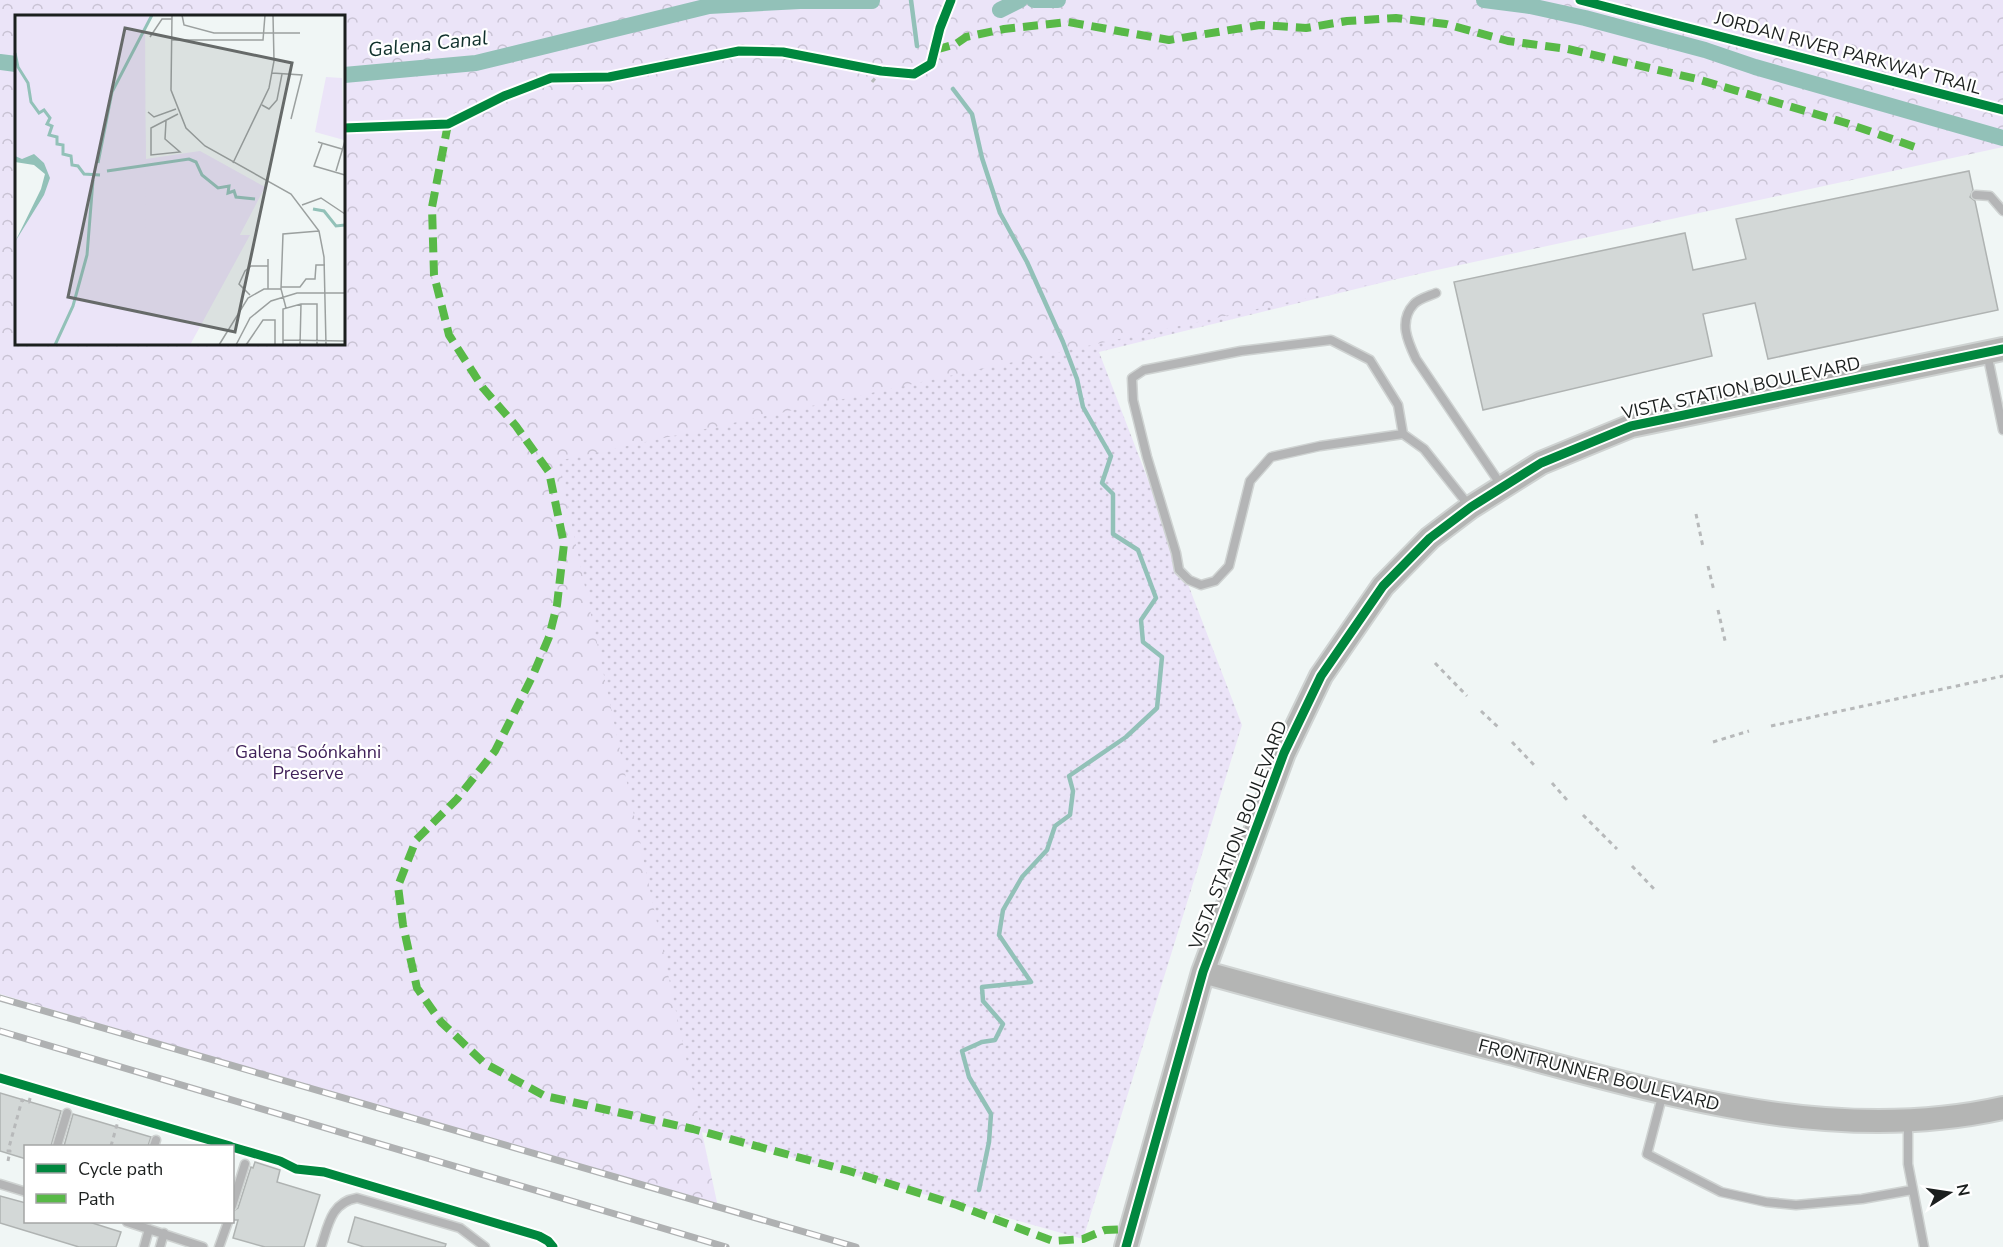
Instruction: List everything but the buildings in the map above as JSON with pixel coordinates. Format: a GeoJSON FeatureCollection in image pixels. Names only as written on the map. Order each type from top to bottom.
{"type":"FeatureCollection","features":[{"type":"Feature","properties":{"kind":"street","name":"VISTA STATION BOULEVARD"},"geometry":{"type":"LineString","coordinates":[[1126,1247],[1203,972],[1284,753],[1321,676],[1383,586],[1430,538],[1470,507],[1541,463],[1631,426],[1995,350]]}},
{"type":"Feature","properties":{"kind":"street","name":"FRONTRUNNER BOULEVARD"},"geometry":{"type":"LineString","coordinates":[[1203,972],[1663,1092],[1795,1118],[1863,1122],[1908,1120],[2003,1108]]}},
{"type":"Feature","properties":{"kind":"lane"},"geometry":{"type":"LineString","coordinates":[[1976,195],[1990,196],[2003,211]]}},
{"type":"Feature","properties":{"kind":"lane"},"geometry":{"type":"LineString","coordinates":[[1436,293],[1414,302],[1404,330],[1416,359],[1502,487]]}},
{"type":"Feature","properties":{"kind":"lane"},"geometry":{"type":"LineString","coordinates":[[1403,434],[1398,405],[1370,360],[1332,340],[1241,351],[1176,363],[1144,370],[1132,378],[1133,400],[1141,434],[1179,570],[1189,580],[1201,585],[1215,581],[1228,566],[1250,481],[1271,457],[1320,446],[1403,434],[1424,449],[1470,507]]}},
{"type":"Feature","properties":{"kind":"lane"},"geometry":{"type":"LineString","coordinates":[[1995,350],[2003,430]]}},
{"type":"Feature","properties":{"kind":"lane"},"geometry":{"type":"LineString","coordinates":[[1663,1092],[1647,1154],[1721,1192],[1766,1202],[1796,1205],[1862,1199],[1912,1190]]}},
{"type":"Feature","properties":{"kind":"lane"},"geometry":{"type":"LineString","coordinates":[[57,1145],[67,1113]]}},
{"type":"Feature","properties":{"kind":"lane"},"geometry":{"type":"LineString","coordinates":[[1908,1120],[1908,1164],[1924,1247]]}},
{"type":"Feature","properties":{"kind":"lane"},"geometry":{"type":"LineString","coordinates":[[234,1200],[245,1164]]}},
{"type":"Feature","properties":{"kind":"lane"},"geometry":{"type":"LineString","coordinates":[[0,1184],[24,1191]]}},
{"type":"Feature","properties":{"kind":"lane"},"geometry":{"type":"LineString","coordinates":[[321,1247],[334,1210],[346,1201],[357,1198],[454,1225],[485,1247]]}},
{"type":"Feature","properties":{"kind":"lane"},"geometry":{"type":"LineString","coordinates":[[133,1223],[203,1247]]}},
{"type":"Feature","properties":{"kind":"lane"},"geometry":{"type":"LineString","coordinates":[[219,1247],[227,1223]]}},
{"type":"Feature","properties":{"kind":"lane"},"geometry":{"type":"LineString","coordinates":[[144,1247],[149,1229]]}},
{"type":"Feature","properties":{"kind":"lane"},"geometry":{"type":"LineString","coordinates":[[160,1247],[164,1233]]}},
{"type":"Feature","properties":{"kind":"path"},"geometry":{"type":"LineString","coordinates":[[870,69],[892,72]]}},
{"type":"Feature","properties":{"kind":"path"},"geometry":{"type":"LineString","coordinates":[[872,82],[881,71]]}},
{"type":"Feature","properties":{"kind":"path"},"geometry":{"type":"LineString","coordinates":[[1696,514],[1703,547]]}},
{"type":"Feature","properties":{"kind":"path"},"geometry":{"type":"LineString","coordinates":[[1708,566],[1714,591]]}},
{"type":"Feature","properties":{"kind":"path"},"geometry":{"type":"LineString","coordinates":[[1718,610],[1726,645]]}},
{"type":"Feature","properties":{"kind":"path"},"geometry":{"type":"LineString","coordinates":[[1434,663],[1467,696]]}},
{"type":"Feature","properties":{"kind":"path"},"geometry":{"type":"LineString","coordinates":[[1771,726],[2003,676]]}},
{"type":"Feature","properties":{"kind":"path"},"geometry":{"type":"LineString","coordinates":[[1481,711],[1498,728]]}},
{"type":"Feature","properties":{"kind":"path"},"geometry":{"type":"LineString","coordinates":[[1713,742],[1749,731]]}},
{"type":"Feature","properties":{"kind":"path"},"geometry":{"type":"LineString","coordinates":[[1512,742],[1537,768]]}},
{"type":"Feature","properties":{"kind":"path"},"geometry":{"type":"LineString","coordinates":[[1552,783],[1567,800]]}},
{"type":"Feature","properties":{"kind":"path"},"geometry":{"type":"LineString","coordinates":[[1583,815],[1617,849]]}},
{"type":"Feature","properties":{"kind":"path"},"geometry":{"type":"LineString","coordinates":[[1632,866],[1656,891]]}},
{"type":"Feature","properties":{"kind":"path"},"geometry":{"type":"LineString","coordinates":[[21,1084],[44,1091]]}},
{"type":"Feature","properties":{"kind":"path"},"geometry":{"type":"LineString","coordinates":[[8,1161],[10,1151],[8,1151],[22,1100],[29,1102],[33,1088]]}},
{"type":"Feature","properties":{"kind":"path"},"geometry":{"type":"LineString","coordinates":[[110,1110],[132,1117]]}},
{"type":"Feature","properties":{"kind":"path"},"geometry":{"type":"LineString","coordinates":[[111,1145],[120,1114]]}},
{"type":"Feature","properties":{"kind":"path"},"geometry":{"type":"LineString","coordinates":[[198,1137],[208,1143],[219,1143]]}},
{"type":"Feature","properties":{"kind":"green space","name":"Galena Soónkahni Preserve"},"geometry":{"type":"Polygon","coordinates":[[[0,0],[2003,0],[1989,134],[1099,352],[1242,725],[1083,1239],[0,935],[0,0]]]}},
{"type":"Feature","properties":{"kind":"green space","name":"Galena Soónkahni Preserve"},"geometry":{"type":"Polygon","coordinates":[[[0,0],[2003,0],[2003,147],[558,461],[718,1207],[0,994],[0,0]]]}},
{"type":"Feature","properties":{"kind":"waterway"},"geometry":{"type":"LineString","coordinates":[[911,0],[917,46]]}},
{"type":"Feature","properties":{"kind":"waterway","name":"Galena Canal"},"geometry":{"type":"LineString","coordinates":[[1000,10],[1020,0]]}},
{"type":"Feature","properties":{"kind":"waterway","name":"Galena Canal"},"geometry":{"type":"LineString","coordinates":[[1034,0],[1058,0]]}},
{"type":"Feature","properties":{"kind":"waterway","name":"Galena Canal"},"geometry":{"type":"LineString","coordinates":[[1484,0],[1530,6],[1585,18],[1705,50],[1755,67],[2003,138]]}},
{"type":"Feature","properties":{"kind":"waterway","name":"Galena Canal"},"geometry":{"type":"LineString","coordinates":[[345,75],[476,63],[709,6],[800,1],[872,1]]}},
{"type":"Feature","properties":{"kind":"waterway","name":"Galena Canal"},"geometry":{"type":"LineString","coordinates":[[0,62],[15,64]]}},
{"type":"Feature","properties":{"kind":"waterway"},"geometry":{"type":"LineString","coordinates":[[953,89],[972,114],[982,158],[1000,213],[1027,262],[1063,342],[1077,379],[1083,407],[1111,456],[1102,483],[1113,494],[1113,534],[1138,550],[1156,598],[1141,620],[1143,642],[1162,657],[1157,708],[1126,737],[1069,776],[1073,791],[1070,815],[1055,826],[1047,850],[1022,877],[1003,910],[999,935],[1031,982],[982,987],[983,1001],[1003,1024],[995,1040],[982,1042],[962,1051],[969,1077],[991,1114],[989,1142],[979,1190]]}},
{"type":"Feature","properties":{"kind":"railway"},"geometry":{"type":"LineString","coordinates":[[0,998],[856,1247]]}},
{"type":"Feature","properties":{"kind":"railway"},"geometry":{"type":"LineString","coordinates":[[0,1031],[726,1247]]}},
{"type":"Feature","properties":{"kind":"marked path"},"geometry":{"type":"LineString","coordinates":[[935,50],[956,44],[966,37],[1004,29],[1068,22],[1169,40],[1260,25],[1306,28],[1347,21],[1396,18],[1446,24],[1508,41],[1568,49],[1697,79],[1846,123],[1915,147]]}},
{"type":"Feature","properties":{"kind":"marked path"},"geometry":{"type":"LineString","coordinates":[[448,124],[432,207],[434,275],[449,335],[483,388],[516,426],[549,472],[564,544],[557,605],[549,637],[533,675],[495,751],[457,799],[416,840],[398,886],[403,925],[417,988],[441,1022],[484,1063],[545,1096],[693,1129],[849,1171],[957,1205],[1053,1241],[1083,1239],[1105,1230],[1130,1229]]}},
{"type":"Feature","properties":{"kind":"cycle path"},"geometry":{"type":"LineString","coordinates":[[345,128],[448,124],[504,96],[551,78],[609,77],[739,51],[783,52],[881,71],[914,74],[931,64],[940,28],[951,0]]}},
{"type":"Feature","properties":{"kind":"cycle path","name":"JORDAN RIVER PARKWAY TRAIL"},"geometry":{"type":"LineString","coordinates":[[1580,0],[2003,110]]}},
{"type":"Feature","properties":{"kind":"cycle path"},"geometry":{"type":"LineString","coordinates":[[1126,1247],[1203,972],[1284,753],[1321,676],[1383,586],[1430,538],[1471,507],[1541,463],[1631,426],[2003,349]]}},
{"type":"Feature","properties":{"kind":"cycle path"},"geometry":{"type":"LineString","coordinates":[[0,1078],[227,1145]]}},
{"type":"Feature","properties":{"kind":"cycle path"},"geometry":{"type":"LineString","coordinates":[[234,1148],[280,1161],[296,1169],[324,1172],[539,1236],[553,1247]]}}]}
